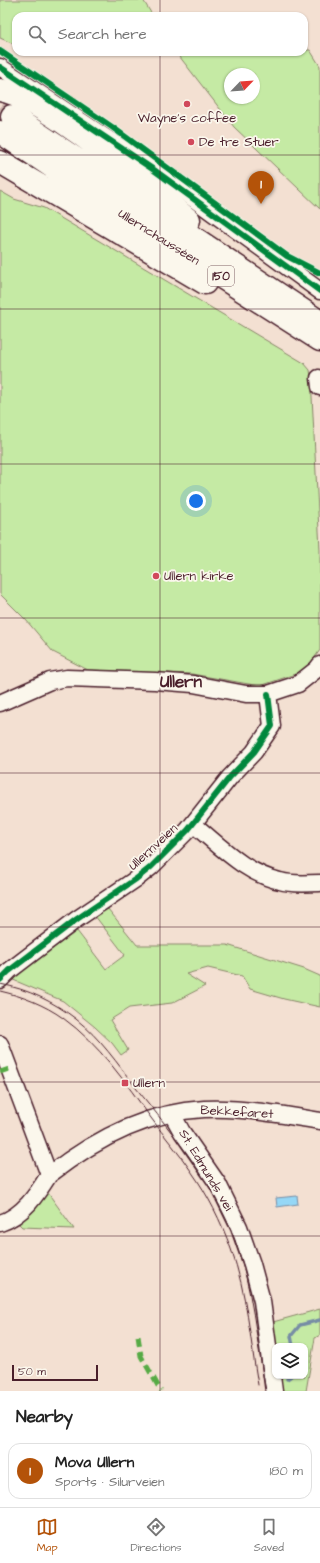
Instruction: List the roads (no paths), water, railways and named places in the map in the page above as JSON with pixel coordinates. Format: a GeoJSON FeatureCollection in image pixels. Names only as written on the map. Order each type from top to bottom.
{"type":"FeatureCollection","features":[{"type":"Feature","properties":{"kind":"highway"},"geometry":{"type":"LineString","coordinates":[[0,90],[13,94],[37,106],[90,141],[151,188],[262,283]]}},
{"type":"Feature","properties":{"kind":"highway","name":"Ullernchausséen"},"geometry":{"type":"LineString","coordinates":[[6,124],[262,283],[320,322]]}},
{"type":"Feature","properties":{"kind":"highway","name":"Ullernchausséen"},"geometry":{"type":"LineString","coordinates":[[6,124],[121,213],[320,340]]}},
{"type":"Feature","properties":{"kind":"highway"},"geometry":{"type":"LineString","coordinates":[[0,162],[252,311],[320,347]]}},
{"type":"Feature","properties":{"kind":"street"},"geometry":{"type":"LineString","coordinates":[[0,67],[154,170],[320,292]]}},
{"type":"Feature","properties":{"kind":"street"},"geometry":{"type":"LineString","coordinates":[[0,703],[50,681],[67,678],[193,684],[246,694],[268,694],[298,684],[318,669],[320,665]]}},
{"type":"Feature","properties":{"kind":"street","name":"Ullernveien"},"geometry":{"type":"LineString","coordinates":[[2,978],[77,919],[151,867],[193,824],[230,777],[254,752],[272,726],[268,694]]}},
{"type":"Feature","properties":{"kind":"street"},"geometry":{"type":"LineString","coordinates":[[193,824],[243,864],[260,874],[278,881],[293,884],[320,883]]}},
{"type":"Feature","properties":{"kind":"street"},"geometry":{"type":"LineString","coordinates":[[0,1044],[5,1070],[49,1175],[37,1194],[24,1208],[7,1221],[0,1223]]}},
{"type":"Feature","properties":{"kind":"street","name":"Bekkefaret"},"geometry":{"type":"LineString","coordinates":[[49,1175],[70,1159],[101,1140],[124,1129],[172,1114],[203,1109],[225,1109],[287,1115],[320,1121]]}},
{"type":"Feature","properties":{"kind":"street","name":"St. Edmunds vei"},"geometry":{"type":"LineString","coordinates":[[172,1114],[182,1132],[218,1184],[239,1227],[252,1264],[262,1301],[274,1391]]}},
{"type":"Feature","properties":{"kind":"water"},"geometry":{"type":"Polygon","coordinates":[[[297,1196],[298,1204],[277,1207],[276,1198],[297,1196]]]}},
{"type":"Feature","properties":{"kind":"waterway"},"geometry":{"type":"LineString","coordinates":[[292,1343],[291,1336],[300,1325],[320,1320]]}},
{"type":"Feature","properties":{"kind":"tunnel"},"geometry":{"type":"LineString","coordinates":[[0,107],[12,116]]}},
{"type":"Feature","properties":{"kind":"tram line"},"geometry":{"type":"LineString","coordinates":[[0,984],[21,989],[40,997],[68,1013],[85,1026],[101,1043],[192,1160],[216,1198],[235,1240],[241,1258],[250,1296],[266,1391]]}},
{"type":"Feature","properties":{"kind":"tram line"},"geometry":{"type":"LineString","coordinates":[[0,991],[25,998],[41,1005],[63,1018],[76,1028],[100,1052],[122,1078],[197,1180],[218,1218],[227,1239],[241,1282],[248,1316],[258,1385]]}},
{"type":"Feature","properties":{"kind":"place","name":"Wayne's coffee"},"geometry":{"type":"Point","coordinates":[187,104]}},
{"type":"Feature","properties":{"kind":"place","name":"De tre Stuer"},"geometry":{"type":"Point","coordinates":[191,142]}},
{"type":"Feature","properties":{"kind":"place","name":"Mova Ullern"},"geometry":{"type":"Point","coordinates":[261,204]}},
{"type":"Feature","properties":{"kind":"place","name":"Ullern kirke"},"geometry":{"type":"Point","coordinates":[156,576]}},
{"type":"Feature","properties":{"kind":"place","name":"Ullern"},"geometry":{"type":"Point","coordinates":[125,1083]}},
{"type":"Feature","properties":{"kind":"district","name":"Ullern"},"geometry":{"type":"Point","coordinates":[181,682]}}]}
